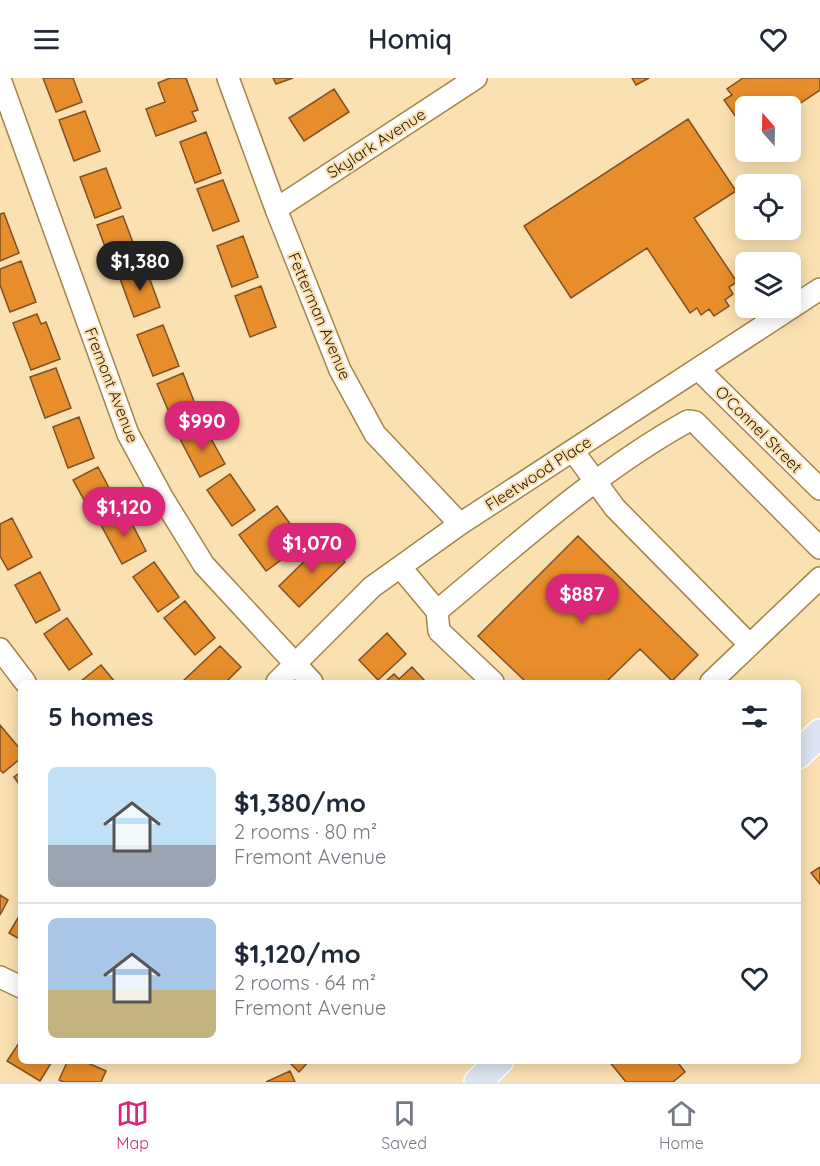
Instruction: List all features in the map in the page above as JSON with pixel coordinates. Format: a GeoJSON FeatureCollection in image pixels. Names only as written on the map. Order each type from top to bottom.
{"type":"FeatureCollection","features":[{"type":"Feature","properties":{"kind":"main road"},"geometry":{"type":"LineString","coordinates":[[801,753],[820,733]]}},
{"type":"Feature","properties":{"kind":"main road"},"geometry":{"type":"LineString","coordinates":[[478,1082],[496,1064]]}},
{"type":"Feature","properties":{"kind":"street","name":"Fetterman Avenue"},"geometry":{"type":"LineString","coordinates":[[228,78],[276,209],[340,370],[375,434],[460,524]]}},
{"type":"Feature","properties":{"kind":"street","name":"Skylark Avenue"},"geometry":{"type":"LineString","coordinates":[[276,209],[476,78]]}},
{"type":"Feature","properties":{"kind":"street","name":"Fremont Avenue"},"geometry":{"type":"LineString","coordinates":[[0,79],[128,434],[162,497],[204,565],[310,680]]}},
{"type":"Feature","properties":{"kind":"street","name":"Fleetwood Place"},"geometry":{"type":"LineString","coordinates":[[279,680],[372,587],[460,524],[820,289]]}},
{"type":"Feature","properties":{"kind":"street","name":"O'Connel Street"},"geometry":{"type":"LineString","coordinates":[[698,369],[820,489]]}},
{"type":"Feature","properties":{"kind":"street"},"geometry":{"type":"LineString","coordinates":[[437,611],[595,480],[648,443],[688,421],[695,422],[820,548]]}},
{"type":"Feature","properties":{"kind":"street"},"geometry":{"type":"LineString","coordinates":[[573,451],[615,508],[750,645]]}},
{"type":"Feature","properties":{"kind":"street"},"geometry":{"type":"LineString","coordinates":[[401,568],[437,611],[439,631],[491,680]]}},
{"type":"Feature","properties":{"kind":"street"},"geometry":{"type":"LineString","coordinates":[[713,680],[820,578]]}},
{"type":"Feature","properties":{"kind":"street"},"geometry":{"type":"LineString","coordinates":[[0,649],[23,680]]}},
{"type":"Feature","properties":{"kind":"street"},"geometry":{"type":"LineString","coordinates":[[0,977],[18,986]]}},
{"type":"Feature","properties":{"kind":"building"},"geometry":{"type":"Polygon","coordinates":[[[43,78],[73,78],[82,102],[56,112],[43,78]]]}},
{"type":"Feature","properties":{"kind":"building"},"geometry":{"type":"Polygon","coordinates":[[[170,78],[186,78],[198,110],[192,112],[196,121],[156,136],[146,109],[165,102],[158,83],[170,78]]]}},
{"type":"Feature","properties":{"kind":"building"},"geometry":{"type":"Polygon","coordinates":[[[273,78],[293,78],[276,84],[273,78]]]}},
{"type":"Feature","properties":{"kind":"building"},"geometry":{"type":"Polygon","coordinates":[[[632,78],[649,78],[636,85],[632,78]]]}},
{"type":"Feature","properties":{"kind":"building"},"geometry":{"type":"Polygon","coordinates":[[[743,78],[820,78],[820,90],[801,103],[801,96],[735,96],[735,116],[724,100],[732,95],[727,89],[743,78]]]}},
{"type":"Feature","properties":{"kind":"building"},"geometry":{"type":"Polygon","coordinates":[[[334,89],[349,112],[304,141],[289,118],[334,89]]]}},
{"type":"Feature","properties":{"kind":"building"},"geometry":{"type":"Polygon","coordinates":[[[85,111],[100,151],[74,161],[59,120],[85,111]]]}},
{"type":"Feature","properties":{"kind":"building"},"geometry":{"type":"Polygon","coordinates":[[[688,119],[735,190],[694,218],[735,279],[735,283],[729,287],[733,294],[725,300],[729,306],[714,316],[709,309],[701,315],[697,308],[690,313],[647,248],[571,298],[524,226],[688,119]]]}},
{"type":"Feature","properties":{"kind":"building"},"geometry":{"type":"Polygon","coordinates":[[[206,132],[221,173],[195,183],[180,142],[206,132]]]}},
{"type":"Feature","properties":{"kind":"building"},"geometry":{"type":"Polygon","coordinates":[[[106,168],[121,208],[95,218],[80,177],[106,168]]]}},
{"type":"Feature","properties":{"kind":"building"},"geometry":{"type":"Polygon","coordinates":[[[223,180],[239,221],[213,231],[197,189],[223,180]]]}},
{"type":"Feature","properties":{"kind":"building"},"geometry":{"type":"Polygon","coordinates":[[[4,213],[19,253],[0,261],[0,214],[4,213]]]}},
{"type":"Feature","properties":{"kind":"building"},"geometry":{"type":"Polygon","coordinates":[[[123,216],[138,256],[112,266],[97,225],[123,216]]]}},
{"type":"Feature","properties":{"kind":"building"},"geometry":{"type":"Polygon","coordinates":[[[243,236],[258,277],[232,287],[217,246],[243,236]]]}},
{"type":"Feature","properties":{"kind":"building"},"geometry":{"type":"Polygon","coordinates":[[[21,261],[36,302],[10,312],[0,285],[0,269],[21,261]]]}},
{"type":"Feature","properties":{"kind":"building"},"geometry":{"type":"Polygon","coordinates":[[[145,266],[160,307],[134,317],[119,276],[145,266]]]}},
{"type":"Feature","properties":{"kind":"building"},"geometry":{"type":"Polygon","coordinates":[[[261,286],[276,327],[250,337],[235,296],[261,286]]]}},
{"type":"Feature","properties":{"kind":"building"},"geometry":{"type":"Polygon","coordinates":[[[37,314],[41,324],[46,322],[60,359],[31,370],[13,323],[37,314]]]}},
{"type":"Feature","properties":{"kind":"building"},"geometry":{"type":"Polygon","coordinates":[[[163,325],[179,366],[153,376],[137,335],[163,325]]]}},
{"type":"Feature","properties":{"kind":"building"},"geometry":{"type":"Polygon","coordinates":[[[56,368],[71,408],[45,418],[30,377],[56,368]]]}},
{"type":"Feature","properties":{"kind":"building"},"geometry":{"type":"Polygon","coordinates":[[[183,373],[199,414],[174,424],[157,384],[183,373]]]}},
{"type":"Feature","properties":{"kind":"building"},"geometry":{"type":"Polygon","coordinates":[[[79,417],[94,458],[68,468],[53,427],[79,417]]]}},
{"type":"Feature","properties":{"kind":"building"},"geometry":{"type":"Polygon","coordinates":[[[204,426],[225,464],[200,477],[180,439],[204,426]]]}},
{"type":"Feature","properties":{"kind":"building"},"geometry":{"type":"Polygon","coordinates":[[[98,467],[118,505],[94,518],[73,480],[98,467]]]}},
{"type":"Feature","properties":{"kind":"building"},"geometry":{"type":"Polygon","coordinates":[[[230,474],[255,510],[232,526],[207,490],[230,474]]]}},
{"type":"Feature","properties":{"kind":"building"},"geometry":{"type":"Polygon","coordinates":[[[277,506],[291,525],[275,537],[288,555],[266,571],[239,535],[277,506]]]}},
{"type":"Feature","properties":{"kind":"building"},"geometry":{"type":"Polygon","coordinates":[[[126,512],[146,551],[122,564],[101,525],[126,512]]]}},
{"type":"Feature","properties":{"kind":"building"},"geometry":{"type":"Polygon","coordinates":[[[12,518],[32,557],[8,570],[0,556],[0,524],[12,518]]]}},
{"type":"Feature","properties":{"kind":"building"},"geometry":{"type":"Polygon","coordinates":[[[578,536],[698,655],[673,680],[640,649],[608,680],[524,680],[478,636],[578,536]]]}},
{"type":"Feature","properties":{"kind":"building"},"geometry":{"type":"Polygon","coordinates":[[[325,541],[345,562],[299,607],[279,586],[325,541]]]}},
{"type":"Feature","properties":{"kind":"building"},"geometry":{"type":"Polygon","coordinates":[[[154,562],[179,597],[158,612],[133,577],[154,562]]]}},
{"type":"Feature","properties":{"kind":"building"},"geometry":{"type":"Polygon","coordinates":[[[40,572],[60,610],[36,623],[15,585],[40,572]]]}},
{"type":"Feature","properties":{"kind":"building"},"geometry":{"type":"Polygon","coordinates":[[[185,601],[215,638],[195,655],[164,618],[185,601]]]}},
{"type":"Feature","properties":{"kind":"building"},"geometry":{"type":"Polygon","coordinates":[[[67,618],[92,654],[69,670],[44,634],[67,618]]]}},
{"type":"Feature","properties":{"kind":"building"},"geometry":{"type":"Polygon","coordinates":[[[387,633],[406,654],[378,680],[359,660],[387,633]]]}},
{"type":"Feature","properties":{"kind":"building"},"geometry":{"type":"Polygon","coordinates":[[[220,646],[241,667],[228,680],[184,680],[220,646]]]}},
{"type":"Feature","properties":{"kind":"building"},"geometry":{"type":"Polygon","coordinates":[[[101,665],[113,680],[82,680],[101,665]]]}},
{"type":"Feature","properties":{"kind":"building"},"geometry":{"type":"Polygon","coordinates":[[[412,667],[424,680],[387,680],[394,674],[399,679],[412,667]]]}},
{"type":"Feature","properties":{"kind":"building"},"geometry":{"type":"Polygon","coordinates":[[[0,725],[18,746],[18,760],[3,773],[0,770],[0,725]]]}},
{"type":"Feature","properties":{"kind":"building"},"geometry":{"type":"Polygon","coordinates":[[[820,867],[820,884],[811,873],[820,867]]]}},
{"type":"Feature","properties":{"kind":"building"},"geometry":{"type":"Polygon","coordinates":[[[0,895],[8,900],[0,915],[0,895]]]}},
{"type":"Feature","properties":{"kind":"building"},"geometry":{"type":"Polygon","coordinates":[[[18,918],[18,938],[9,933],[18,918]]]}},
{"type":"Feature","properties":{"kind":"building"},"geometry":{"type":"Polygon","coordinates":[[[18,1044],[18,1064],[51,1064],[40,1081],[7,1061],[18,1044]]]}},
{"type":"Feature","properties":{"kind":"building"},"geometry":{"type":"Polygon","coordinates":[[[66,1064],[90,1064],[106,1071],[101,1082],[59,1080],[66,1064]]]}},
{"type":"Feature","properties":{"kind":"building"},"geometry":{"type":"Polygon","coordinates":[[[291,1064],[306,1064],[299,1072],[291,1064]]]}},
{"type":"Feature","properties":{"kind":"building"},"geometry":{"type":"Polygon","coordinates":[[[611,1064],[679,1064],[685,1072],[673,1082],[626,1082],[611,1064]]]}},
{"type":"Feature","properties":{"kind":"building"},"geometry":{"type":"Polygon","coordinates":[[[290,1071],[295,1082],[266,1082],[290,1071]]]}}]}
